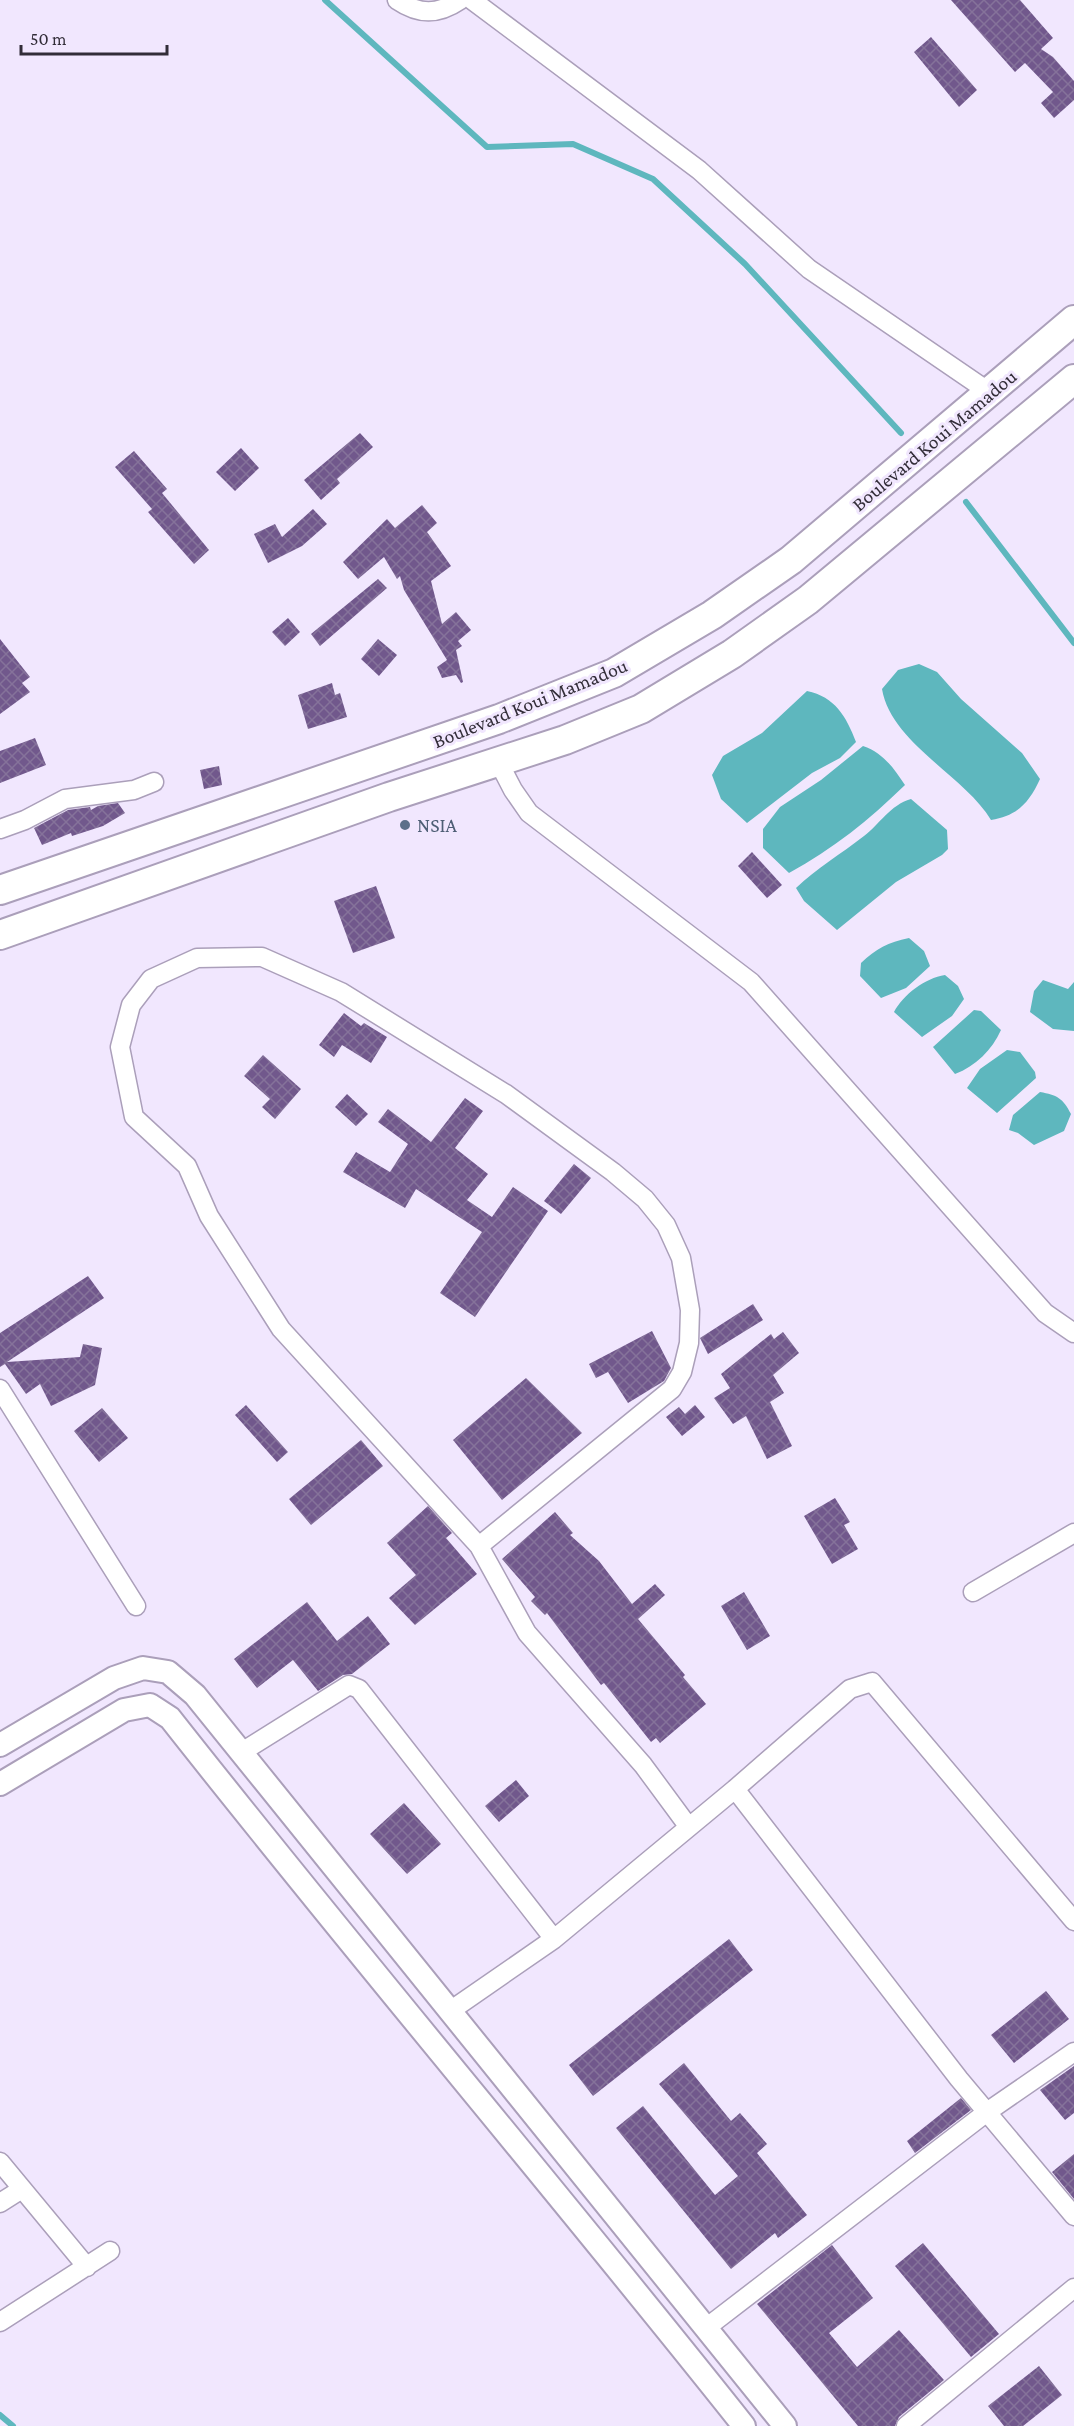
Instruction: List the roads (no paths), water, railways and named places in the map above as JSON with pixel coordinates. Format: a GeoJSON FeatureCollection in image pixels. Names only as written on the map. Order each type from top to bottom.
{"type":"FeatureCollection","features":[{"type":"Feature","properties":{"kind":"main road","name":"Boulevard Koui Mamadou"},"geometry":{"type":"LineString","coordinates":[[0,890],[499,719],[614,673],[712,615],[790,560],[1074,320]]}},
{"type":"Feature","properties":{"kind":"main road","name":"Boulevard Koui Mamadou"},"geometry":{"type":"LineString","coordinates":[[0,935],[389,797],[499,763],[641,709],[732,654],[808,600],[1074,379]]}},
{"type":"Feature","properties":{"kind":"street"},"geometry":{"type":"LineString","coordinates":[[396,0],[409,8],[427,12],[445,10],[460,0]]}},
{"type":"Feature","properties":{"kind":"street"},"geometry":{"type":"LineString","coordinates":[[472,0],[699,170],[809,269],[989,392]]}},
{"type":"Feature","properties":{"kind":"street"},"geometry":{"type":"LineString","coordinates":[[499,763],[513,790],[529,813],[751,982],[1045,1313],[1074,1334]]}},
{"type":"Feature","properties":{"kind":"street"},"geometry":{"type":"LineString","coordinates":[[0,829],[26,820],[65,799],[134,790],[154,782]]}},
{"type":"Feature","properties":{"kind":"street"},"geometry":{"type":"LineString","coordinates":[[479,1546],[672,1389],[682,1372],[689,1344],[690,1310],[681,1258],[666,1225],[645,1199],[613,1172],[506,1094],[341,992],[262,957],[197,958],[151,979],[131,1005],[120,1047],[134,1117],[187,1166],[209,1216],[282,1329],[479,1546],[527,1633],[643,1765],[688,1826]]}},
{"type":"Feature","properties":{"kind":"street"},"geometry":{"type":"LineString","coordinates":[[0,1389],[136,1606]]}},
{"type":"Feature","properties":{"kind":"street"},"geometry":{"type":"LineString","coordinates":[[973,1593],[1074,1533]]}},
{"type":"Feature","properties":{"kind":"street"},"geometry":{"type":"LineString","coordinates":[[0,1745],[114,1677],[143,1668],[168,1672],[195,1695],[785,2426]]}},
{"type":"Feature","properties":{"kind":"street"},"geometry":{"type":"LineString","coordinates":[[150,1705],[168,1672]]}},
{"type":"Feature","properties":{"kind":"street"},"geometry":{"type":"LineString","coordinates":[[450,2011],[554,1939],[735,1789],[850,1689],[872,1682],[1074,1921]]}},
{"type":"Feature","properties":{"kind":"street"},"geometry":{"type":"LineString","coordinates":[[242,1752],[349,1684],[359,1689],[554,1939]]}},
{"type":"Feature","properties":{"kind":"street"},"geometry":{"type":"LineString","coordinates":[[0,1784],[124,1710],[150,1705],[170,1718],[307,1892],[554,2189],[744,2426]]}},
{"type":"Feature","properties":{"kind":"street"},"geometry":{"type":"LineString","coordinates":[[735,1789],[987,2112],[1074,2216]]}},
{"type":"Feature","properties":{"kind":"street"},"geometry":{"type":"LineString","coordinates":[[706,2328],[987,2112],[1074,2052]]}},
{"type":"Feature","properties":{"kind":"street"},"geometry":{"type":"LineString","coordinates":[[0,2162],[87,2267]]}},
{"type":"Feature","properties":{"kind":"street"},"geometry":{"type":"LineString","coordinates":[[0,2203],[22,2189]]}},
{"type":"Feature","properties":{"kind":"street"},"geometry":{"type":"LineString","coordinates":[[0,2322],[110,2251]]}},
{"type":"Feature","properties":{"kind":"street"},"geometry":{"type":"LineString","coordinates":[[906,2426],[1074,2288]]}},
{"type":"Feature","properties":{"kind":"waterway"},"geometry":{"type":"LineString","coordinates":[[325,0],[487,147],[573,144],[653,179],[745,264],[901,433]]}},
{"type":"Feature","properties":{"kind":"waterway"},"geometry":{"type":"LineString","coordinates":[[966,502],[1074,643]]}},
{"type":"Feature","properties":{"kind":"waterway"},"geometry":{"type":"LineString","coordinates":[[0,2415],[13,2426]]}},
{"type":"Feature","properties":{"kind":"place","name":"NSIA"},"geometry":{"type":"Point","coordinates":[405,825]}}]}
